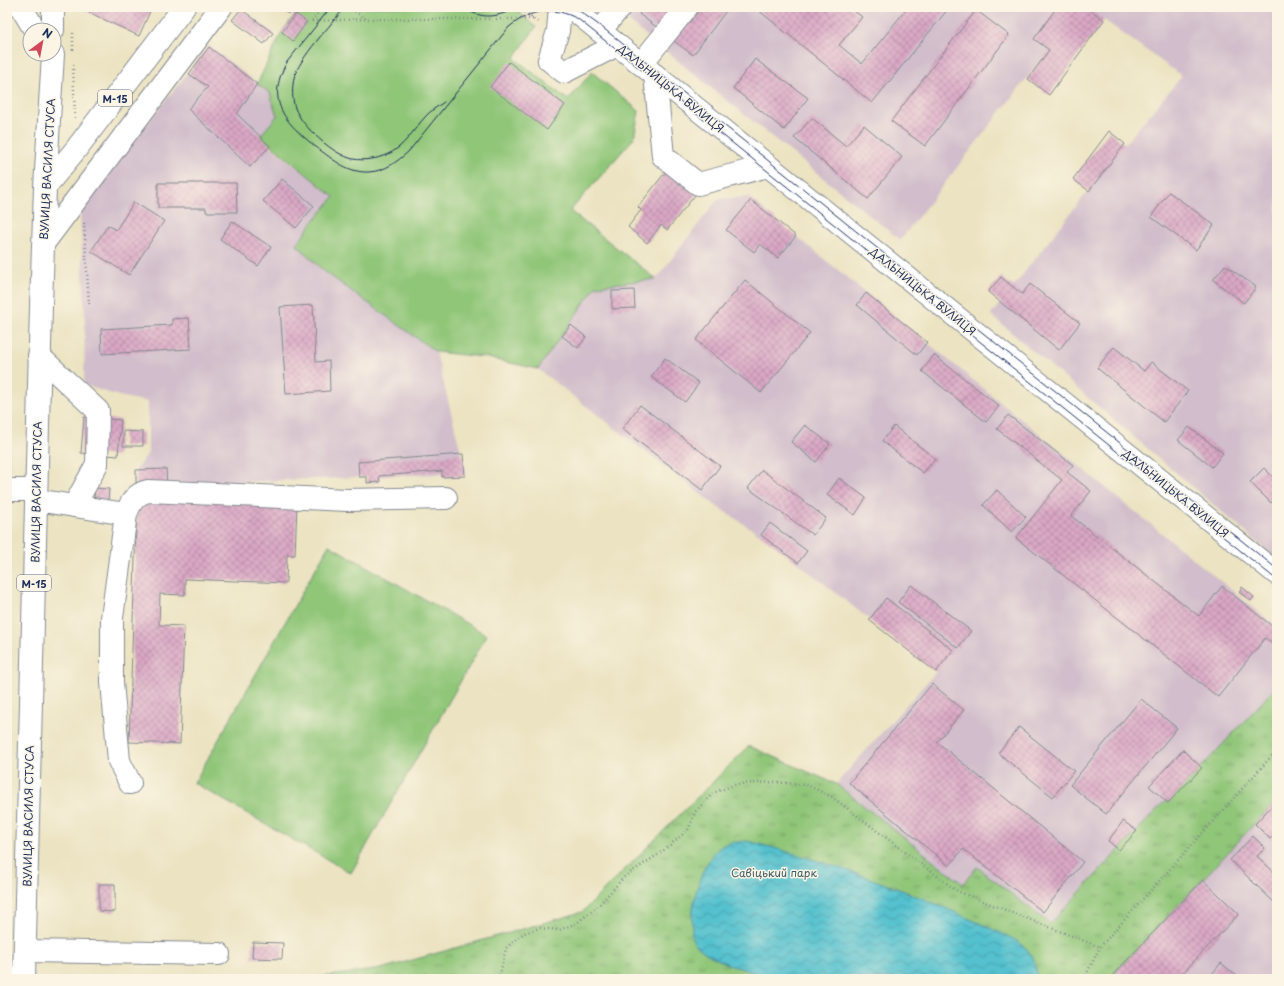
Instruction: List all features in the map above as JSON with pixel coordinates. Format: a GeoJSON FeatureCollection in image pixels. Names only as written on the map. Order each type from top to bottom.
{"type":"FeatureCollection","features":[{"type":"Feature","properties":{"kind":"main road"},"geometry":{"type":"LineString","coordinates":[[21,7],[30,22]]}},
{"type":"Feature","properties":{"kind":"main road"},"geometry":{"type":"LineString","coordinates":[[53,7],[53,22]]}},
{"type":"Feature","properties":{"kind":"main road","name":"М-15"},"geometry":{"type":"LineString","coordinates":[[45,187],[77,148],[184,7]]}},
{"type":"Feature","properties":{"kind":"main road"},"geometry":{"type":"LineString","coordinates":[[43,244],[221,7]]}},
{"type":"Feature","properties":{"kind":"main road"},"geometry":{"type":"LineString","coordinates":[[560,7],[558,31],[549,60],[564,72],[617,45]]}},
{"type":"Feature","properties":{"kind":"main road","name":"ДАЛЬНИЦЬКА ВУЛИЦЯ"},"geometry":{"type":"LineString","coordinates":[[570,7],[1277,574]]}},
{"type":"Feature","properties":{"kind":"main road"},"geometry":{"type":"LineString","coordinates":[[600,31],[620,7]]}},
{"type":"Feature","properties":{"kind":"main road"},"geometry":{"type":"LineString","coordinates":[[687,7],[648,70],[664,156],[698,184],[768,166]]}},
{"type":"Feature","properties":{"kind":"main road","name":"ВУЛИЦЯ ВАСИЛЯ СТУСА"},"geometry":{"type":"LineString","coordinates":[[24,979],[39,356],[45,187],[52,62]]}},
{"type":"Feature","properties":{"kind":"main road"},"geometry":{"type":"LineString","coordinates":[[39,356],[98,410],[97,464],[74,506]]}},
{"type":"Feature","properties":{"kind":"main road"},"geometry":{"type":"LineString","coordinates":[[7,490],[36,495],[74,506],[126,514]]}},
{"type":"Feature","properties":{"kind":"main road"},"geometry":{"type":"LineString","coordinates":[[130,783],[118,761],[112,682],[112,618],[126,514],[136,496],[148,491],[347,500],[446,498]]}},
{"type":"Feature","properties":{"kind":"main road"},"geometry":{"type":"LineString","coordinates":[[25,951],[219,954]]}},
{"type":"Feature","properties":{"kind":"path"},"geometry":{"type":"LineString","coordinates":[[322,7],[312,21],[366,19],[533,19]]}},
{"type":"Feature","properties":{"kind":"path"},"geometry":{"type":"LineString","coordinates":[[348,7],[366,19]]}},
{"type":"Feature","properties":{"kind":"path"},"geometry":{"type":"LineString","coordinates":[[518,7],[556,37]]}},
{"type":"Feature","properties":{"kind":"path"},"geometry":{"type":"LineString","coordinates":[[1084,979],[1100,947],[1277,750]]}},
{"type":"Feature","properties":{"kind":"path"},"geometry":{"type":"LineString","coordinates":[[499,979],[506,948],[524,933],[540,928],[559,930],[577,922],[598,905],[625,876],[659,854],[688,830],[696,811],[713,793],[737,784],[774,782],[807,785],[832,797],[957,891],[1100,947]]}},
{"type":"Feature","properties":{"kind":"shaded area"},"geometry":{"type":"Polygon","coordinates":[[[611,7],[1057,7],[1034,39],[1049,50],[900,240],[611,7]]]}},
{"type":"Feature","properties":{"kind":"shaded area"},"geometry":{"type":"Polygon","coordinates":[[[1086,7],[1277,7],[1277,559],[991,315],[1125,144],[1182,76],[1086,7]]]}},
{"type":"Feature","properties":{"kind":"shaded area"},"geometry":{"type":"Polygon","coordinates":[[[209,46],[270,93],[277,116],[260,136],[270,146],[334,197],[311,224],[324,271],[436,352],[466,473],[136,486],[136,470],[148,453],[148,402],[119,396],[84,385],[85,316],[80,208],[209,46]]]}},
{"type":"Feature","properties":{"kind":"shaded area"},"geometry":{"type":"Polygon","coordinates":[[[748,197],[1277,627],[1277,686],[1168,803],[1165,801],[1050,924],[977,867],[963,884],[836,784],[936,672],[798,563],[761,535],[716,506],[538,369],[596,286],[656,279],[718,199],[748,197]]]}},
{"type":"Feature","properties":{"kind":"shaded area"},"geometry":{"type":"Polygon","coordinates":[[[7,253],[10,411],[10,478],[7,478],[7,253]]]}},
{"type":"Feature","properties":{"kind":"shaded area"},"geometry":{"type":"Polygon","coordinates":[[[1277,800],[1277,979],[1109,979],[1255,824],[1277,800]]]}},
{"type":"Feature","properties":{"kind":"green space"},"geometry":{"type":"Polygon","coordinates":[[[299,7],[513,7],[536,27],[514,58],[568,100],[592,72],[639,111],[634,138],[570,211],[656,279],[596,286],[538,369],[483,357],[436,352],[324,271],[297,245],[311,224],[334,197],[260,136],[277,116],[270,93],[257,84],[282,32],[300,8],[299,7]]]}},
{"type":"Feature","properties":{"kind":"green space"},"geometry":{"type":"Polygon","coordinates":[[[329,545],[487,635],[351,873],[194,783],[329,545]]]}},
{"type":"Feature","properties":{"kind":"green space","name":"Савіцький парк"},"geometry":{"type":"Polygon","coordinates":[[[1277,686],[1277,800],[1109,979],[306,979],[381,969],[582,912],[749,746],[836,784],[963,884],[977,867],[1050,924],[1165,801],[1168,803],[1277,686]]]}},
{"type":"Feature","properties":{"kind":"water"},"geometry":{"type":"Polygon","coordinates":[[[747,841],[807,857],[866,877],[953,911],[1014,939],[1020,943],[1032,956],[1037,972],[1037,979],[790,979],[747,970],[730,965],[711,956],[697,946],[692,939],[692,916],[698,885],[706,865],[718,849],[728,844],[747,841]]]}},
{"type":"Feature","properties":{"kind":"building"},"geometry":{"type":"Polygon","coordinates":[[[83,7],[152,7],[139,36],[84,10],[83,7]]]}},
{"type":"Feature","properties":{"kind":"building"},"geometry":{"type":"Polygon","coordinates":[[[279,7],[293,7],[288,14],[279,7]]]}},
{"type":"Feature","properties":{"kind":"building"},"geometry":{"type":"Polygon","coordinates":[[[644,7],[677,7],[659,29],[639,14],[644,7]]]}},
{"type":"Feature","properties":{"kind":"building"},"geometry":{"type":"Polygon","coordinates":[[[695,7],[729,7],[693,55],[671,39],[695,7]]]}},
{"type":"Feature","properties":{"kind":"building"},"geometry":{"type":"Polygon","coordinates":[[[758,7],[849,7],[862,17],[839,45],[862,64],[908,7],[945,7],[948,9],[872,103],[757,9],[758,7]]]}},
{"type":"Feature","properties":{"kind":"building"},"geometry":{"type":"Polygon","coordinates":[[[1057,7],[1086,7],[1104,20],[1049,95],[1028,79],[1049,50],[1034,39],[1057,7]]]}},
{"type":"Feature","properties":{"kind":"building"},"geometry":{"type":"Polygon","coordinates":[[[241,9],[273,33],[264,44],[232,20],[241,9]]]}},
{"type":"Feature","properties":{"kind":"building"},"geometry":{"type":"Polygon","coordinates":[[[976,10],[1009,35],[925,146],[891,121],[976,10]]]}},
{"type":"Feature","properties":{"kind":"building"},"geometry":{"type":"Polygon","coordinates":[[[296,14],[307,22],[293,41],[282,32],[296,14]]]}},
{"type":"Feature","properties":{"kind":"building"},"geometry":{"type":"Polygon","coordinates":[[[209,47],[257,84],[237,114],[270,146],[250,167],[188,109],[208,87],[189,74],[209,47]]]}},
{"type":"Feature","properties":{"kind":"building"},"geometry":{"type":"Polygon","coordinates":[[[755,59],[808,98],[784,130],[733,88],[755,59]]]}},
{"type":"Feature","properties":{"kind":"building"},"geometry":{"type":"Polygon","coordinates":[[[509,62],[565,105],[547,130],[490,87],[509,62]]]}},
{"type":"Feature","properties":{"kind":"building"},"geometry":{"type":"Polygon","coordinates":[[[812,118],[846,146],[864,125],[902,157],[868,199],[794,138],[812,118]]]}},
{"type":"Feature","properties":{"kind":"building"},"geometry":{"type":"Polygon","coordinates":[[[1109,131],[1125,144],[1089,191],[1073,179],[1109,131]]]}},
{"type":"Feature","properties":{"kind":"building"},"geometry":{"type":"Polygon","coordinates":[[[667,170],[696,194],[667,230],[661,225],[647,243],[628,227],[641,210],[638,207],[667,170]]]}},
{"type":"Feature","properties":{"kind":"building"},"geometry":{"type":"Polygon","coordinates":[[[282,179],[314,206],[296,228],[263,201],[282,179]]]}},
{"type":"Feature","properties":{"kind":"building"},"geometry":{"type":"Polygon","coordinates":[[[158,183],[236,183],[237,212],[206,212],[206,208],[158,208],[158,183]]]}},
{"type":"Feature","properties":{"kind":"building"},"geometry":{"type":"Polygon","coordinates":[[[1169,192],[1214,225],[1196,250],[1151,217],[1169,192]]]}},
{"type":"Feature","properties":{"kind":"building"},"geometry":{"type":"Polygon","coordinates":[[[751,200],[796,236],[778,258],[760,244],[754,252],[726,230],[751,200]]]}},
{"type":"Feature","properties":{"kind":"building"},"geometry":{"type":"Polygon","coordinates":[[[134,202],[164,221],[129,275],[91,251],[108,225],[116,230],[134,202]]]}},
{"type":"Feature","properties":{"kind":"building"},"geometry":{"type":"Polygon","coordinates":[[[232,221],[271,247],[258,266],[220,239],[232,221]]]}},
{"type":"Feature","properties":{"kind":"building"},"geometry":{"type":"Polygon","coordinates":[[[1225,265],[1256,287],[1244,303],[1213,280],[1225,265]]]}},
{"type":"Feature","properties":{"kind":"building"},"geometry":{"type":"Polygon","coordinates":[[[1001,277],[1022,294],[1030,284],[1080,323],[1059,350],[988,292],[1001,277]]]}},
{"type":"Feature","properties":{"kind":"building"},"geometry":{"type":"Polygon","coordinates":[[[745,280],[810,333],[761,393],[696,340],[745,280]]]}},
{"type":"Feature","properties":{"kind":"building"},"geometry":{"type":"Polygon","coordinates":[[[634,290],[635,308],[612,309],[612,291],[634,290]]]}},
{"type":"Feature","properties":{"kind":"building"},"geometry":{"type":"Polygon","coordinates":[[[866,293],[927,342],[917,355],[857,305],[866,293]]]}},
{"type":"Feature","properties":{"kind":"building"},"geometry":{"type":"Polygon","coordinates":[[[313,305],[316,362],[329,361],[330,391],[286,394],[280,307],[313,305]]]}},
{"type":"Feature","properties":{"kind":"building"},"geometry":{"type":"Polygon","coordinates":[[[189,318],[191,349],[102,354],[101,329],[172,325],[172,319],[189,318]]]}},
{"type":"Feature","properties":{"kind":"building"},"geometry":{"type":"Polygon","coordinates":[[[571,325],[586,337],[578,348],[562,336],[571,325]]]}},
{"type":"Feature","properties":{"kind":"building"},"geometry":{"type":"Polygon","coordinates":[[[1114,347],[1144,371],[1151,362],[1188,391],[1164,422],[1097,368],[1114,347]]]}},
{"type":"Feature","properties":{"kind":"building"},"geometry":{"type":"Polygon","coordinates":[[[934,355],[999,406],[986,422],[922,371],[934,355]]]}},
{"type":"Feature","properties":{"kind":"building"},"geometry":{"type":"Polygon","coordinates":[[[665,358],[699,383],[685,402],[651,377],[665,358]]]}},
{"type":"Feature","properties":{"kind":"building"},"geometry":{"type":"Polygon","coordinates":[[[640,405],[720,466],[702,490],[622,429],[640,405]]]}},
{"type":"Feature","properties":{"kind":"building"},"geometry":{"type":"Polygon","coordinates":[[[1008,415],[1073,465],[1067,472],[1091,491],[1071,516],[1199,616],[1222,586],[1277,630],[1277,637],[1272,644],[1265,638],[1218,697],[1016,538],[1062,480],[997,429],[1008,415]]]}},
{"type":"Feature","properties":{"kind":"building"},"geometry":{"type":"Polygon","coordinates":[[[84,417],[121,420],[118,456],[81,453],[84,417]]]}},
{"type":"Feature","properties":{"kind":"building"},"geometry":{"type":"Polygon","coordinates":[[[805,425],[830,444],[816,462],[791,442],[805,425]]]}},
{"type":"Feature","properties":{"kind":"building"},"geometry":{"type":"Polygon","coordinates":[[[894,426],[935,459],[923,473],[882,441],[894,426]]]}},
{"type":"Feature","properties":{"kind":"building"},"geometry":{"type":"Polygon","coordinates":[[[1189,427],[1223,453],[1212,467],[1178,440],[1189,427]]]}},
{"type":"Feature","properties":{"kind":"building"},"geometry":{"type":"Polygon","coordinates":[[[124,431],[143,432],[143,446],[123,446],[124,431]]]}},
{"type":"Feature","properties":{"kind":"building"},"geometry":{"type":"Polygon","coordinates":[[[463,454],[465,476],[442,477],[442,471],[379,476],[380,482],[367,483],[367,477],[359,477],[358,462],[463,454]]]}},
{"type":"Feature","properties":{"kind":"building"},"geometry":{"type":"Polygon","coordinates":[[[1264,468],[1277,481],[1277,497],[1271,503],[1250,482],[1264,468]]]}},
{"type":"Feature","properties":{"kind":"building"},"geometry":{"type":"Polygon","coordinates":[[[166,469],[167,485],[136,486],[136,470],[166,469]]]}},
{"type":"Feature","properties":{"kind":"building"},"geometry":{"type":"Polygon","coordinates":[[[762,470],[826,518],[813,535],[748,488],[762,470]]]}},
{"type":"Feature","properties":{"kind":"building"},"geometry":{"type":"Polygon","coordinates":[[[839,478],[866,498],[855,515],[827,495],[839,478]]]}},
{"type":"Feature","properties":{"kind":"building"},"geometry":{"type":"Polygon","coordinates":[[[95,488],[109,489],[108,502],[94,501],[95,488]]]}},
{"type":"Feature","properties":{"kind":"building"},"geometry":{"type":"Polygon","coordinates":[[[997,490],[1026,517],[1012,532],[983,505],[997,490]]]}},
{"type":"Feature","properties":{"kind":"building"},"geometry":{"type":"Polygon","coordinates":[[[137,498],[297,504],[295,555],[287,555],[286,583],[185,579],[185,595],[160,594],[159,625],[184,626],[180,744],[129,742],[137,498]]]}},
{"type":"Feature","properties":{"kind":"building"},"geometry":{"type":"Polygon","coordinates":[[[770,523],[807,551],[798,563],[761,535],[770,523]]]}},
{"type":"Feature","properties":{"kind":"building"},"geometry":{"type":"Polygon","coordinates":[[[911,585],[971,631],[958,648],[898,602],[911,585]]]}},
{"type":"Feature","properties":{"kind":"building"},"geometry":{"type":"Polygon","coordinates":[[[1242,587],[1254,597],[1251,601],[1239,592],[1242,587]]]}},
{"type":"Feature","properties":{"kind":"building"},"geometry":{"type":"Polygon","coordinates":[[[886,598],[953,650],[936,672],[869,620],[886,598]]]}},
{"type":"Feature","properties":{"kind":"building"},"geometry":{"type":"Polygon","coordinates":[[[932,684],[964,710],[937,742],[1083,862],[1043,912],[963,849],[949,866],[849,783],[932,684]]]}},
{"type":"Feature","properties":{"kind":"building"},"geometry":{"type":"Polygon","coordinates":[[[1141,699],[1177,728],[1106,814],[1070,785],[1141,699]]]}},
{"type":"Feature","properties":{"kind":"building"},"geometry":{"type":"Polygon","coordinates":[[[1019,727],[1074,771],[1053,797],[998,753],[1019,727]]]}},
{"type":"Feature","properties":{"kind":"building"},"geometry":{"type":"Polygon","coordinates":[[[1183,750],[1202,768],[1168,803],[1149,786],[1183,750]]]}},
{"type":"Feature","properties":{"kind":"building"},"geometry":{"type":"Polygon","coordinates":[[[1277,800],[1277,832],[1270,839],[1255,824],[1277,800]]]}},
{"type":"Feature","properties":{"kind":"building"},"geometry":{"type":"Polygon","coordinates":[[[1123,821],[1137,831],[1119,850],[1108,841],[1123,821]]]}},
{"type":"Feature","properties":{"kind":"building"},"geometry":{"type":"Polygon","coordinates":[[[1253,836],[1265,848],[1257,856],[1277,875],[1277,905],[1230,860],[1253,836]]]}},
{"type":"Feature","properties":{"kind":"building"},"geometry":{"type":"Polygon","coordinates":[[[1203,880],[1239,914],[1177,979],[1109,979],[1203,880]]]}},
{"type":"Feature","properties":{"kind":"building"},"geometry":{"type":"Polygon","coordinates":[[[99,884],[115,884],[115,912],[99,911],[99,884]]]}},
{"type":"Feature","properties":{"kind":"building"},"geometry":{"type":"Polygon","coordinates":[[[253,942],[283,943],[282,959],[252,958],[253,942]]]}},
{"type":"Feature","properties":{"kind":"building"},"geometry":{"type":"Polygon","coordinates":[[[1221,963],[1241,979],[1208,979],[1221,963]]]}},
{"type":"Feature","properties":{"kind":"tram line"},"geometry":{"type":"LineString","coordinates":[[331,7],[287,62],[280,77],[278,90],[279,102],[283,113],[290,123],[298,132],[320,150],[343,166],[362,172],[380,170],[386,168],[409,151],[509,27],[517,21],[542,11],[559,12],[578,19],[1277,580]]}},
{"type":"Feature","properties":{"kind":"tram line"},"geometry":{"type":"LineString","coordinates":[[345,7],[309,51],[302,61],[294,78],[293,101],[295,108],[311,131],[328,146],[345,156],[357,160],[374,159],[386,155],[398,148],[427,115],[444,102]]}},
{"type":"Feature","properties":{"kind":"tram line"},"geometry":{"type":"LineString","coordinates":[[462,7],[484,16],[497,15],[519,7]]}},
{"type":"Feature","properties":{"kind":"tram line"},"geometry":{"type":"LineString","coordinates":[[574,7],[603,28],[1277,569]]}}]}
